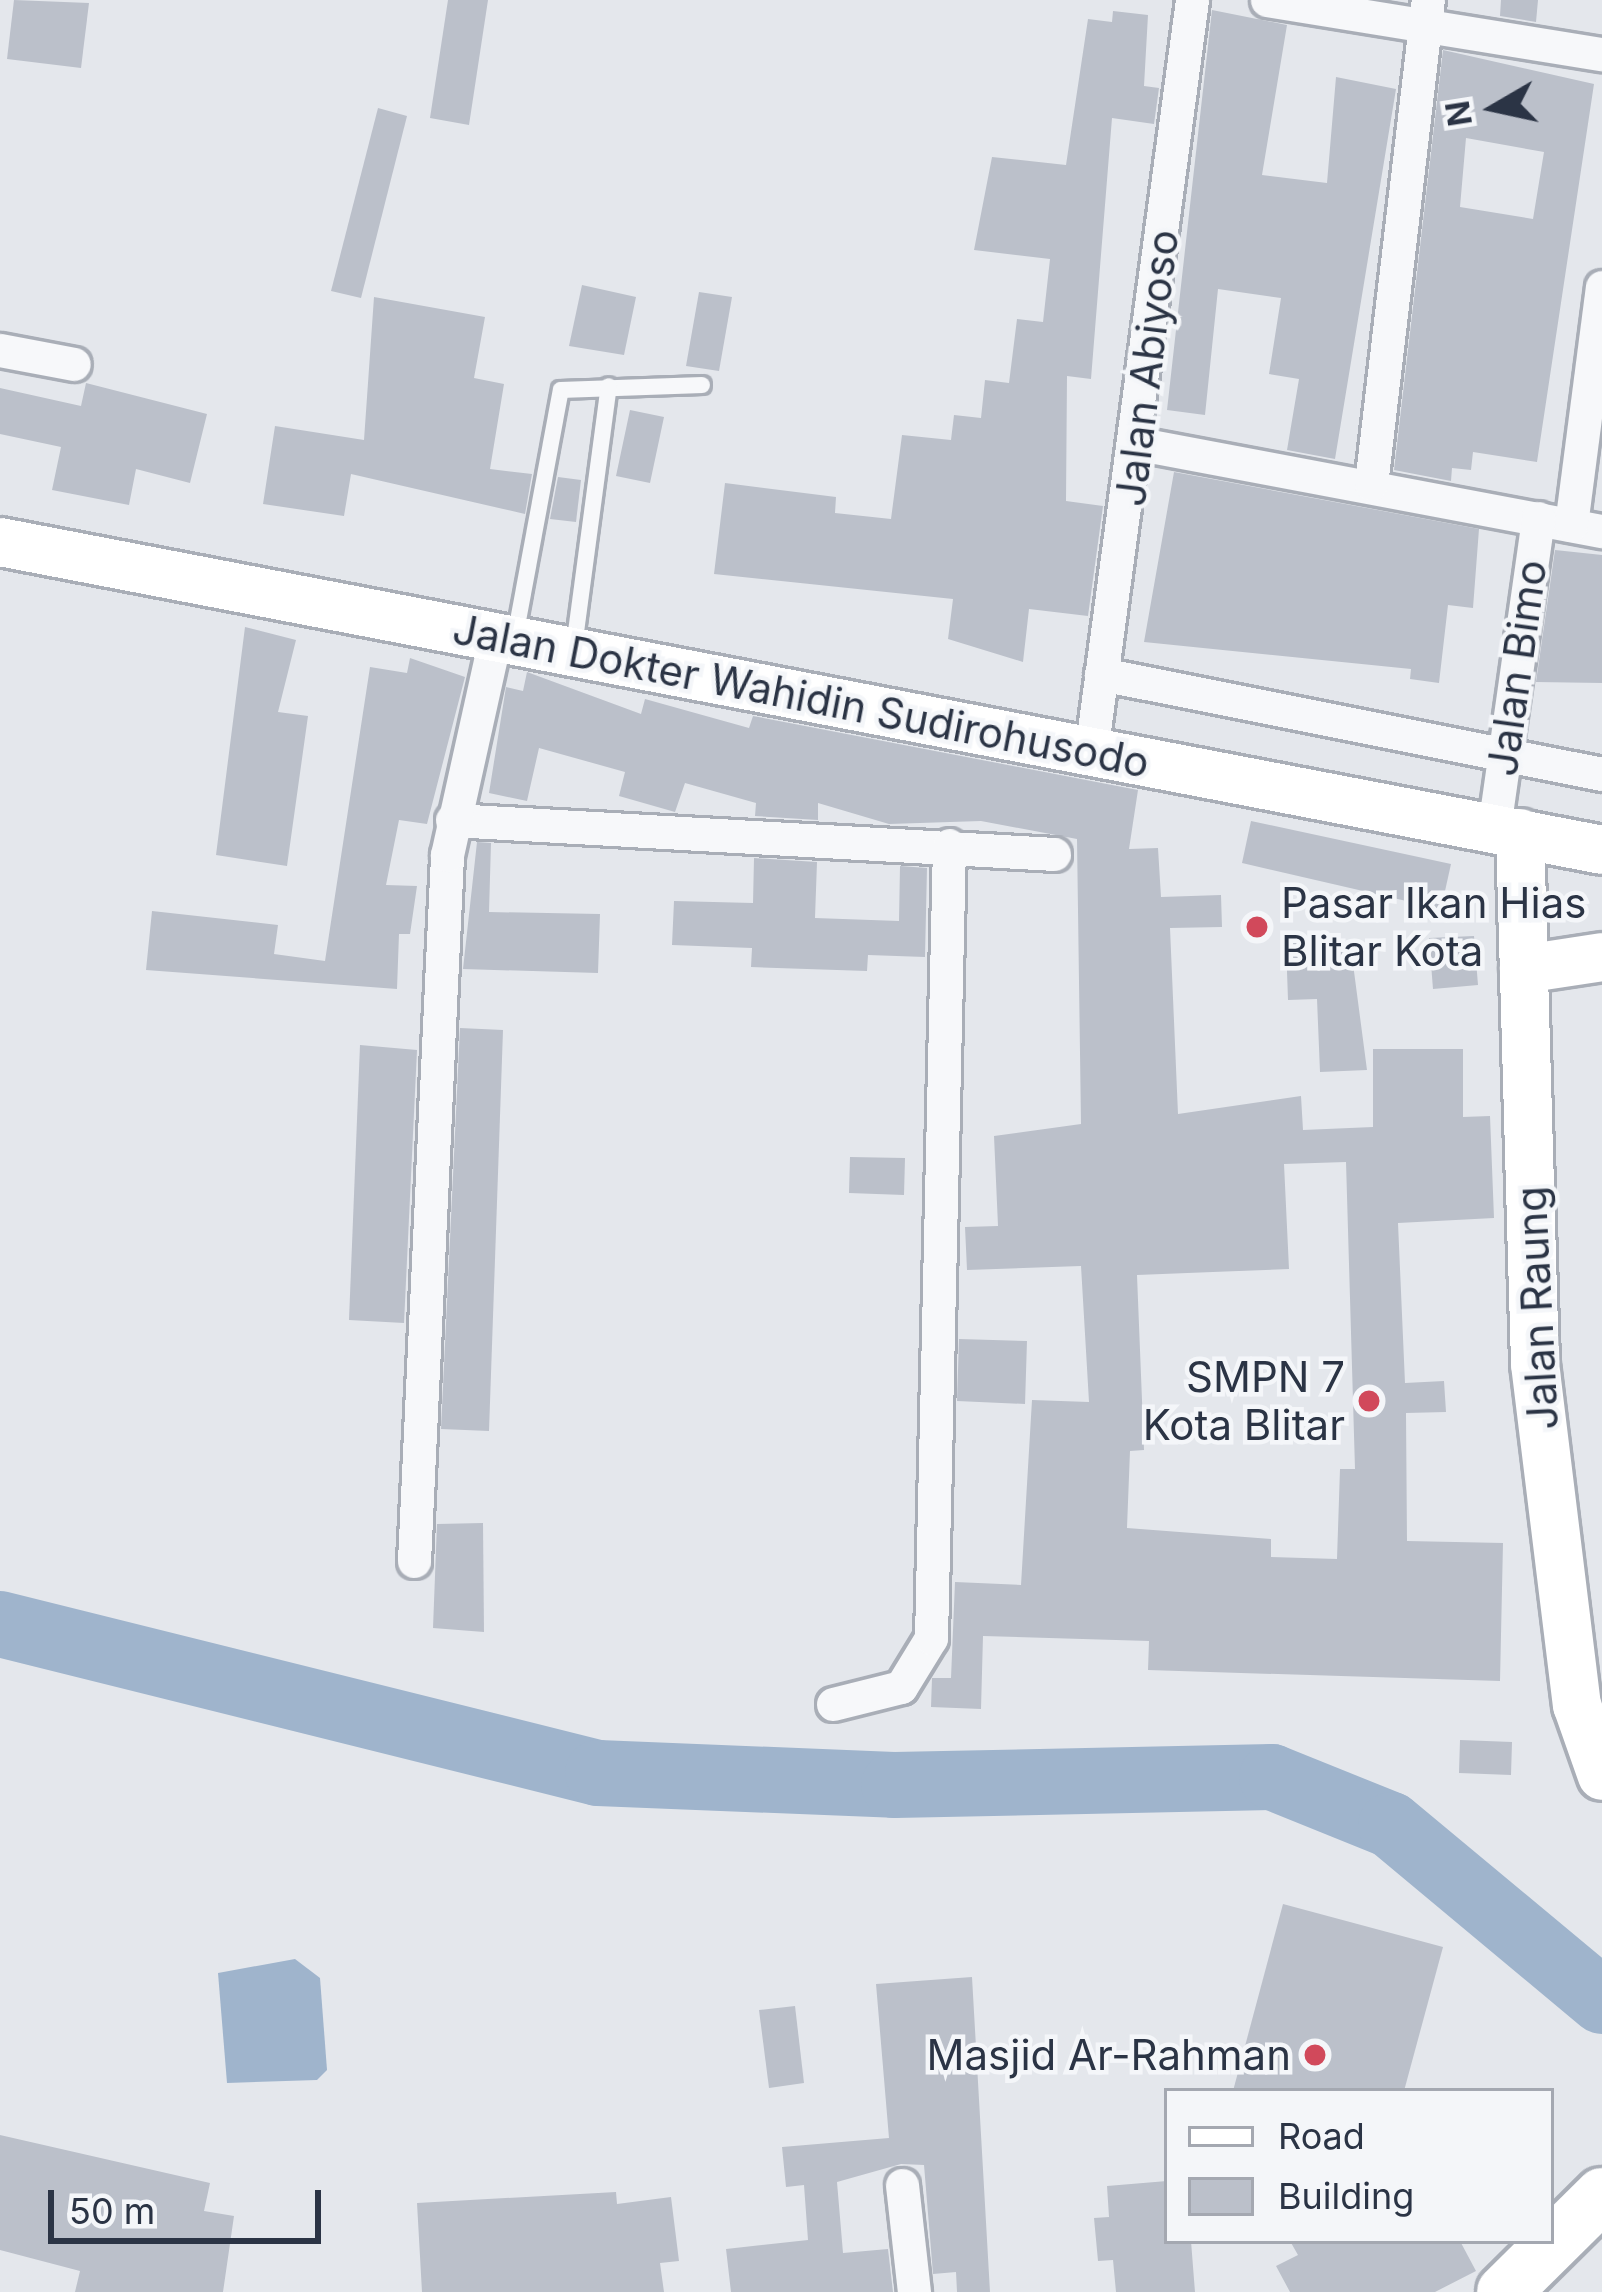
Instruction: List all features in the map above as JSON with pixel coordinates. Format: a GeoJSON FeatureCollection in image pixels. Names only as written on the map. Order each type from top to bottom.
{"type":"FeatureCollection","features":[{"type":"Feature","properties":{"kind":"main road","name":"Jalan Dokter Wahidin Sudirohusodo"},"geometry":{"type":"LineString","coordinates":[[0,542],[573,652],[1092,743],[1602,850]]}},
{"type":"Feature","properties":{"kind":"main road","name":"Jalan Raung"},"geometry":{"type":"LineString","coordinates":[[1503,827],[1524,969],[1535,1364],[1577,1705],[1602,1776]]}},
{"type":"Feature","properties":{"kind":"main road"},"geometry":{"type":"LineString","coordinates":[[1524,969],[1602,957]]}},
{"type":"Feature","properties":{"kind":"main road"},"geometry":{"type":"LineString","coordinates":[[1554,2243],[1602,2195]]}},
{"type":"Feature","properties":{"kind":"main road"},"geometry":{"type":"LineString","coordinates":[[1504,2292],[1552,2244]]}},
{"type":"Feature","properties":{"kind":"street","name":"Jalan Abiyoso"},"geometry":{"type":"LineString","coordinates":[[1092,743],[1140,444],[1192,0]]}},
{"type":"Feature","properties":{"kind":"street"},"geometry":{"type":"LineString","coordinates":[[1267,0],[1426,13],[1602,54]]}},
{"type":"Feature","properties":{"kind":"street"},"geometry":{"type":"LineString","coordinates":[[1371,484],[1426,13]]}},
{"type":"Feature","properties":{"kind":"street","name":"Jalan Bimo"},"geometry":{"type":"LineString","coordinates":[[1503,827],[1506,755],[1570,524],[1602,287]]}},
{"type":"Feature","properties":{"kind":"street"},"geometry":{"type":"LineString","coordinates":[[0,350],[74,364]]}},
{"type":"Feature","properties":{"kind":"street"},"geometry":{"type":"LineString","coordinates":[[1140,444],[1570,524]]}},
{"type":"Feature","properties":{"kind":"street"},"geometry":{"type":"LineString","coordinates":[[414,1561],[452,820],[505,639]]}},
{"type":"Feature","properties":{"kind":"street"},"geometry":{"type":"LineString","coordinates":[[1101,674],[1602,774]]}},
{"type":"Feature","properties":{"kind":"street"},"geometry":{"type":"LineString","coordinates":[[452,820],[1054,854]]}},
{"type":"Feature","properties":{"kind":"street"},"geometry":{"type":"LineString","coordinates":[[833,1704],[901,1687],[931,1638],[950,845]]}},
{"type":"Feature","properties":{"kind":"street"},"geometry":{"type":"LineString","coordinates":[[902,2186],[914,2292]]}},
{"type":"Feature","properties":{"kind":"lane"},"geometry":{"type":"LineString","coordinates":[[505,639],[554,401],[572,384],[702,385]]}},
{"type":"Feature","properties":{"kind":"lane"},"geometry":{"type":"LineString","coordinates":[[573,652],[610,386]]}},
{"type":"Feature","properties":{"kind":"water"},"geometry":{"type":"Polygon","coordinates":[[[295,1959],[320,1978],[327,2070],[317,2080],[227,2083],[218,1973],[295,1959]]]}},
{"type":"Feature","properties":{"kind":"building"},"geometry":{"type":"Polygon","coordinates":[[[14,0],[89,3],[81,68],[7,59],[14,0]]]}},
{"type":"Feature","properties":{"kind":"building"},"geometry":{"type":"Polygon","coordinates":[[[448,0],[488,0],[469,125],[430,118],[448,0]]]}},
{"type":"Feature","properties":{"kind":"building"},"geometry":{"type":"Polygon","coordinates":[[[1501,0],[1538,0],[1536,22],[1500,16],[1501,0]]]}},
{"type":"Feature","properties":{"kind":"building"},"geometry":{"type":"Polygon","coordinates":[[[1212,10],[1287,25],[1262,175],[1327,183],[1336,77],[1396,89],[1335,459],[1287,450],[1299,379],[1269,374],[1281,298],[1218,289],[1205,415],[1167,410],[1212,10]]]}},
{"type":"Feature","properties":{"kind":"building"},"geometry":{"type":"Polygon","coordinates":[[[1113,11],[1148,15],[1144,86],[1159,88],[1154,124],[1112,118],[1091,379],[1067,376],[1066,501],[1103,506],[1088,616],[1029,609],[1023,662],[948,639],[953,599],[714,574],[725,483],[836,497],[835,513],[891,519],[902,435],[951,440],[954,415],[981,418],[985,380],[1009,383],[1017,319],[1043,322],[1050,259],[974,250],[992,157],[1066,165],[1088,19],[1112,22],[1113,11]]]}},
{"type":"Feature","properties":{"kind":"building"},"geometry":{"type":"Polygon","coordinates":[[[1443,50],[1594,84],[1537,462],[1473,452],[1471,470],[1452,468],[1451,481],[1394,470],[1443,50]],[[1466,138],[1460,207],[1533,219],[1544,152],[1466,138]]]}},
{"type":"Feature","properties":{"kind":"building"},"geometry":{"type":"Polygon","coordinates":[[[378,108],[407,116],[361,298],[331,291],[378,108]]]}},
{"type":"Feature","properties":{"kind":"building"},"geometry":{"type":"Polygon","coordinates":[[[582,285],[636,297],[624,355],[569,346],[582,285]]]}},
{"type":"Feature","properties":{"kind":"building"},"geometry":{"type":"Polygon","coordinates":[[[699,292],[732,297],[719,371],[686,366],[699,292]]]}},
{"type":"Feature","properties":{"kind":"building"},"geometry":{"type":"Polygon","coordinates":[[[374,297],[485,317],[474,378],[504,384],[490,469],[532,474],[525,514],[351,474],[344,516],[263,504],[275,426],[364,440],[374,297]]]}},
{"type":"Feature","properties":{"kind":"building"},"geometry":{"type":"Polygon","coordinates":[[[86,383],[207,414],[190,483],[136,469],[129,505],[52,490],[61,447],[0,434],[0,388],[81,406],[86,383]]]}},
{"type":"Feature","properties":{"kind":"building"},"geometry":{"type":"Polygon","coordinates":[[[630,410],[664,417],[650,483],[616,476],[630,410]]]}},
{"type":"Feature","properties":{"kind":"building"},"geometry":{"type":"Polygon","coordinates":[[[1174,472],[1479,529],[1473,608],[1448,605],[1439,683],[1410,679],[1411,669],[1144,642],[1174,472]]]}},
{"type":"Feature","properties":{"kind":"building"},"geometry":{"type":"Polygon","coordinates":[[[558,477],[581,480],[576,522],[550,519],[558,477]]]}},
{"type":"Feature","properties":{"kind":"building"},"geometry":{"type":"Polygon","coordinates":[[[1555,550],[1602,555],[1602,683],[1536,682],[1555,550]]]}},
{"type":"Feature","properties":{"kind":"building"},"geometry":{"type":"Polygon","coordinates":[[[245,627],[296,640],[278,712],[308,716],[287,866],[216,855],[245,627]]]}},
{"type":"Feature","properties":{"kind":"building"},"geometry":{"type":"Polygon","coordinates":[[[410,658],[465,677],[427,824],[399,820],[386,885],[417,886],[410,934],[399,934],[397,989],[146,970],[152,911],[278,925],[274,954],[325,961],[370,667],[407,673],[410,658]]]}},
{"type":"Feature","properties":{"kind":"building"},"geometry":{"type":"Polygon","coordinates":[[[527,672],[641,714],[645,699],[749,728],[753,716],[1138,790],[1129,849],[1158,848],[1161,897],[1221,895],[1222,927],[1170,928],[1178,1114],[1301,1096],[1303,1130],[1373,1127],[1373,1049],[1463,1049],[1463,1117],[1490,1116],[1494,1218],[1398,1223],[1405,1383],[1444,1381],[1446,1412],[1406,1413],[1407,1541],[1503,1543],[1500,1681],[1148,1670],[1149,1641],[983,1636],[981,1709],[931,1707],[932,1678],[951,1678],[955,1582],[1021,1585],[1032,1400],[1089,1402],[1081,1266],[967,1270],[965,1227],[998,1226],[994,1136],[1081,1124],[1077,839],[981,821],[889,824],[818,803],[818,820],[755,816],[756,803],[685,783],[675,812],[619,796],[625,772],[539,748],[527,801],[489,793],[506,687],[523,691],[527,672]],[[1346,1162],[1284,1164],[1289,1269],[1137,1275],[1144,1450],[1130,1451],[1127,1528],[1271,1539],[1271,1557],[1337,1559],[1340,1469],[1355,1469],[1346,1162]]]}},
{"type":"Feature","properties":{"kind":"building"},"geometry":{"type":"Polygon","coordinates":[[[1251,821],[1451,864],[1441,909],[1242,863],[1251,821]]]}},
{"type":"Feature","properties":{"kind":"building"},"geometry":{"type":"Polygon","coordinates":[[[477,842],[491,843],[489,912],[600,914],[598,973],[463,969],[477,842]]]}},
{"type":"Feature","properties":{"kind":"building"},"geometry":{"type":"Polygon","coordinates":[[[754,858],[817,862],[815,918],[899,921],[900,866],[927,868],[925,957],[868,955],[867,971],[751,967],[752,948],[672,945],[674,901],[753,903],[754,858]]]}},
{"type":"Feature","properties":{"kind":"building"},"geometry":{"type":"Polygon","coordinates":[[[1474,936],[1478,985],[1433,989],[1429,938],[1474,936]]]}},
{"type":"Feature","properties":{"kind":"building"},"geometry":{"type":"Polygon","coordinates":[[[1350,941],[1367,1070],[1320,1072],[1317,999],[1288,1000],[1286,943],[1350,941]]]}},
{"type":"Feature","properties":{"kind":"building"},"geometry":{"type":"Polygon","coordinates":[[[460,1028],[503,1030],[489,1431],[441,1429],[460,1028]]]}},
{"type":"Feature","properties":{"kind":"building"},"geometry":{"type":"Polygon","coordinates":[[[360,1045],[417,1050],[404,1323],[349,1320],[360,1045]]]}},
{"type":"Feature","properties":{"kind":"building"},"geometry":{"type":"Polygon","coordinates":[[[850,1157],[905,1158],[904,1195],[849,1193],[850,1157]]]}},
{"type":"Feature","properties":{"kind":"building"},"geometry":{"type":"Polygon","coordinates":[[[959,1339],[1027,1341],[1025,1404],[957,1401],[959,1339]]]}},
{"type":"Feature","properties":{"kind":"building"},"geometry":{"type":"Polygon","coordinates":[[[483,1523],[484,1632],[433,1628],[437,1524],[483,1523]]]}},
{"type":"Feature","properties":{"kind":"building"},"geometry":{"type":"Polygon","coordinates":[[[1460,1740],[1512,1742],[1511,1775],[1459,1773],[1460,1740]]]}},
{"type":"Feature","properties":{"kind":"building"},"geometry":{"type":"Polygon","coordinates":[[[1283,1904],[1443,1947],[1405,2088],[1234,2088],[1283,1904]]]}},
{"type":"Feature","properties":{"kind":"building"},"geometry":{"type":"Polygon","coordinates":[[[972,1977],[990,2292],[957,2292],[956,2272],[933,2274],[924,2165],[901,2164],[837,2182],[843,2253],[888,2249],[893,2292],[731,2292],[726,2249],[808,2240],[804,2185],[786,2187],[782,2147],[889,2138],[876,1984],[972,1977]]]}},
{"type":"Feature","properties":{"kind":"building"},"geometry":{"type":"Polygon","coordinates":[[[795,2006],[804,2083],[769,2088],[759,2010],[795,2006]]]}},
{"type":"Feature","properties":{"kind":"building"},"geometry":{"type":"Polygon","coordinates":[[[0,2135],[210,2183],[204,2211],[234,2216],[223,2292],[75,2292],[80,2271],[0,2250],[0,2135]]]}},
{"type":"Feature","properties":{"kind":"building"},"geometry":{"type":"Polygon","coordinates":[[[1164,2181],[1164,2244],[1191,2244],[1195,2292],[1116,2292],[1113,2260],[1098,2261],[1094,2218],[1109,2217],[1107,2186],[1164,2181]]]}},
{"type":"Feature","properties":{"kind":"building"},"geometry":{"type":"Polygon","coordinates":[[[616,2192],[617,2204],[671,2197],[679,2261],[660,2263],[664,2292],[422,2292],[417,2203],[616,2192]]]}},
{"type":"Feature","properties":{"kind":"building"},"geometry":{"type":"Polygon","coordinates":[[[1292,2244],[1462,2244],[1476,2271],[1435,2292],[1290,2292],[1276,2266],[1298,2255],[1292,2244]]]}},
{"type":"Feature","properties":{"kind":"waterway"},"geometry":{"type":"LineString","coordinates":[[0,1624],[598,1773],[894,1785],[1272,1777],[1391,1825],[1602,2001]]}},
{"type":"Feature","properties":{"kind":"place","name":"Pasar Ikan Hias Blitar Kota"},"geometry":{"type":"Point","coordinates":[1257,927]}},
{"type":"Feature","properties":{"kind":"place","name":"SMPN 7 Kota Blitar"},"geometry":{"type":"Point","coordinates":[1369,1401]}},
{"type":"Feature","properties":{"kind":"place","name":"Masjid Ar-Rahman"},"geometry":{"type":"Point","coordinates":[1315,2055]}}]}
